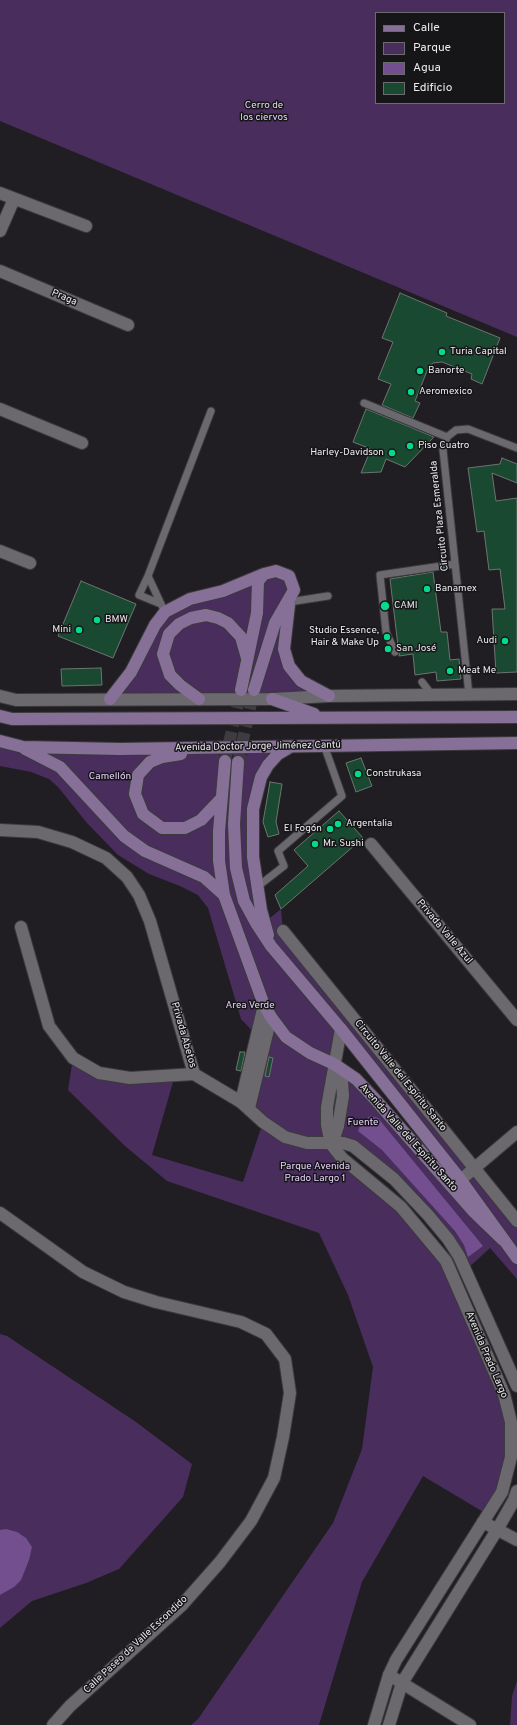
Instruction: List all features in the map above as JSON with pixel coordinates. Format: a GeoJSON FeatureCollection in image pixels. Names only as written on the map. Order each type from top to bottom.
{"type":"FeatureCollection","features":[{"type":"Feature","properties":{"kind":"main road"},"geometry":{"type":"LineString","coordinates":[[110,699],[131,672],[163,608],[190,599],[223,591],[264,574],[276,571],[289,576],[294,590],[289,602],[275,623],[254,690]]}},
{"type":"Feature","properties":{"kind":"main road"},"geometry":{"type":"LineString","coordinates":[[241,690],[257,613],[258,582],[264,574]]}},
{"type":"Feature","properties":{"kind":"main road"},"geometry":{"type":"LineString","coordinates":[[289,602],[284,649],[288,666],[301,681],[329,696]]}},
{"type":"Feature","properties":{"kind":"main road"},"geometry":{"type":"LineString","coordinates":[[199,699],[180,685],[170,675],[163,654],[169,634],[179,624],[191,618],[206,615],[228,623],[241,637],[248,661]]}},
{"type":"Feature","properties":{"kind":"main road"},"geometry":{"type":"LineString","coordinates":[[272,699],[323,717]]}},
{"type":"Feature","properties":{"kind":"main road"},"geometry":{"type":"LineString","coordinates":[[0,716],[12,719],[517,717]]}},
{"type":"Feature","properties":{"kind":"main road","name":"Avenida Doctor Jorge Jiménez Cantú"},"geometry":{"type":"LineString","coordinates":[[0,741],[23,747],[120,749],[517,744]]}},
{"type":"Feature","properties":{"kind":"main road"},"geometry":{"type":"LineString","coordinates":[[23,747],[60,767],[124,836],[145,851],[204,877],[224,895]]}},
{"type":"Feature","properties":{"kind":"main road"},"geometry":{"type":"LineString","coordinates":[[271,946],[257,887],[253,857],[252,831],[256,793],[261,777],[268,765],[278,754],[290,747]]}},
{"type":"Feature","properties":{"kind":"main road"},"geometry":{"type":"LineString","coordinates":[[212,748],[162,757],[150,762],[138,776],[135,794],[143,814],[162,828],[185,828],[201,820],[220,800]]}},
{"type":"Feature","properties":{"kind":"main road","name":"Avenida Valle del Espíritu Santo"},"geometry":{"type":"LineString","coordinates":[[225,761],[220,800],[219,861],[224,895],[264,1005],[271,1018],[286,1037],[310,1053],[334,1064],[356,1080],[373,1097],[474,1212],[503,1240]]}},
{"type":"Feature","properties":{"kind":"main road","name":"Avenida Valle del Espíritu Santo"},"geometry":{"type":"LineString","coordinates":[[238,762],[234,824],[236,868],[244,902],[271,946],[463,1178],[503,1240],[517,1258]]}},
{"type":"Feature","properties":{"kind":"street"},"geometry":{"type":"LineString","coordinates":[[0,193],[86,226]]}},
{"type":"Feature","properties":{"kind":"street"},"geometry":{"type":"LineString","coordinates":[[0,231],[14,199]]}},
{"type":"Feature","properties":{"kind":"street","name":"Praga"},"geometry":{"type":"LineString","coordinates":[[0,271],[128,325]]}},
{"type":"Feature","properties":{"kind":"street"},"geometry":{"type":"LineString","coordinates":[[0,409],[82,443]]}},
{"type":"Feature","properties":{"kind":"street"},"geometry":{"type":"LineString","coordinates":[[0,550],[30,563]]}},
{"type":"Feature","properties":{"kind":"street"},"geometry":{"type":"LineString","coordinates":[[0,696],[16,700],[272,699],[329,696],[517,694]]}},
{"type":"Feature","properties":{"kind":"street","name":"Privada Abetos"},"geometry":{"type":"LineString","coordinates":[[0,830],[38,832],[72,842],[106,858],[127,877],[139,894],[150,921],[194,1074],[130,1078],[99,1073],[73,1058],[49,1026],[21,927]]}},
{"type":"Feature","properties":{"kind":"street","name":"Privada Valle Azul"},"geometry":{"type":"LineString","coordinates":[[371,844],[517,1020]]}},
{"type":"Feature","properties":{"kind":"street","name":"Circuito Valle del Espíritu Santo"},"geometry":{"type":"LineString","coordinates":[[283,930],[517,1221]]}},
{"type":"Feature","properties":{"kind":"street"},"geometry":{"type":"LineString","coordinates":[[245,1105],[264,1005]]}},
{"type":"Feature","properties":{"kind":"street"},"geometry":{"type":"LineString","coordinates":[[245,1105],[271,1018]]}},
{"type":"Feature","properties":{"kind":"street"},"geometry":{"type":"LineString","coordinates":[[331,1144],[338,1126],[343,1096],[342,1081],[334,1064],[341,1029]]}},
{"type":"Feature","properties":{"kind":"street","name":"Avenida Prado Largo"},"geometry":{"type":"LineString","coordinates":[[194,1074],[245,1105],[263,1122],[285,1137],[307,1143],[343,1143],[353,1146],[394,1179],[448,1239],[459,1256],[517,1386]]}},
{"type":"Feature","properties":{"kind":"street"},"geometry":{"type":"LineString","coordinates":[[463,1178],[517,1132]]}},
{"type":"Feature","properties":{"kind":"street","name":"Avenida Prado Largo"},"geometry":{"type":"LineString","coordinates":[[331,1144],[342,1158],[401,1207],[446,1261],[504,1394],[511,1422],[511,1457],[502,1492],[396,1660],[389,1674],[374,1725]]}},
{"type":"Feature","properties":{"kind":"street","name":"Calle Paseo de Valle Escondido"},"geometry":{"type":"LineString","coordinates":[[0,1212],[83,1272],[124,1292],[156,1302],[242,1322],[266,1334],[285,1358],[290,1393],[274,1478],[251,1522],[220,1562],[182,1605],[70,1706],[53,1725]]}},
{"type":"Feature","properties":{"kind":"street"},"geometry":{"type":"LineString","coordinates":[[494,1370],[506,1364]]}},
{"type":"Feature","properties":{"kind":"street"},"geometry":{"type":"LineString","coordinates":[[389,1725],[402,1683],[497,1530],[514,1500],[517,1491]]}},
{"type":"Feature","properties":{"kind":"street"},"geometry":{"type":"LineString","coordinates":[[483,1522],[517,1540]]}},
{"type":"Feature","properties":{"kind":"street"},"geometry":{"type":"LineString","coordinates":[[389,1674],[470,1725]]}},
{"type":"Feature","properties":{"kind":"lane"},"geometry":{"type":"LineString","coordinates":[[364,403],[447,437],[456,430],[468,429],[517,448]]}},
{"type":"Feature","properties":{"kind":"lane"},"geometry":{"type":"LineString","coordinates":[[163,608],[140,595],[211,411]]}},
{"type":"Feature","properties":{"kind":"lane","name":"Circuito Plaza Esmeralda"},"geometry":{"type":"LineString","coordinates":[[447,437],[443,450],[443,462],[468,694]]}},
{"type":"Feature","properties":{"kind":"lane"},"geometry":{"type":"LineString","coordinates":[[395,652],[386,632],[380,576],[455,564]]}},
{"type":"Feature","properties":{"kind":"lane"},"geometry":{"type":"LineString","coordinates":[[148,576],[163,608]]}},
{"type":"Feature","properties":{"kind":"lane"},"geometry":{"type":"LineString","coordinates":[[289,602],[328,596]]}},
{"type":"Feature","properties":{"kind":"lane"},"geometry":{"type":"LineString","coordinates":[[422,682],[432,695]]}},
{"type":"Feature","properties":{"kind":"lane"},"geometry":{"type":"LineString","coordinates":[[257,887],[284,866],[278,851],[342,796],[324,746]]}},
{"type":"Feature","properties":{"kind":"green space","name":"Cerro de los ciervos"},"geometry":{"type":"Polygon","coordinates":[[[0,0],[517,0],[517,337],[0,121],[0,0]]]}},
{"type":"Feature","properties":{"kind":"green space"},"geometry":{"type":"Polygon","coordinates":[[[270,571],[289,576],[289,666],[329,696],[272,699],[254,690],[241,690],[229,699],[110,699],[165,612],[270,571]]]}},
{"type":"Feature","properties":{"kind":"green space"},"geometry":{"type":"Polygon","coordinates":[[[0,741],[212,748],[225,761],[238,762],[256,747],[290,747],[268,765],[256,793],[253,857],[265,922],[281,909],[283,931],[517,1221],[517,1279],[490,1248],[466,1270],[448,1239],[353,1145],[332,1144],[434,1244],[511,1422],[504,1477],[485,1513],[423,1476],[362,1582],[319,1725],[191,1725],[198,1719],[333,1523],[362,1449],[373,1367],[348,1295],[319,1233],[167,1181],[125,1146],[68,1090],[73,1058],[99,1073],[175,1075],[152,1155],[243,1182],[263,1122],[249,1109],[258,1037],[241,1019],[208,908],[198,895],[149,874],[118,855],[87,823],[58,787],[49,779],[31,772],[0,766],[0,741]],[[341,1030],[334,1064],[501,1238],[341,1030]],[[334,1065],[331,1143],[341,1110],[334,1065]]]}},
{"type":"Feature","properties":{"kind":"green space"},"geometry":{"type":"Polygon","coordinates":[[[0,1334],[7,1336],[136,1422],[192,1464],[183,1497],[119,1569],[86,1583],[32,1601],[0,1628],[0,1334]]]}},
{"type":"Feature","properties":{"kind":"green space"},"geometry":{"type":"Polygon","coordinates":[[[517,1681],[517,1725],[510,1725],[512,1696],[517,1681]]]}},
{"type":"Feature","properties":{"kind":"water"},"geometry":{"type":"Polygon","coordinates":[[[370,1116],[378,1118],[483,1246],[468,1257],[464,1245],[455,1231],[382,1150],[358,1131],[361,1124],[370,1116]]]}},
{"type":"Feature","properties":{"kind":"water"},"geometry":{"type":"Polygon","coordinates":[[[6,1529],[17,1532],[26,1538],[32,1547],[29,1560],[21,1580],[14,1587],[0,1595],[0,1530],[6,1529]]]}},
{"type":"Feature","properties":{"kind":"building","name":"Turia Capital"},"geometry":{"type":"Polygon","coordinates":[[[400,293],[447,313],[446,316],[500,338],[482,384],[471,379],[472,374],[442,362],[433,363],[429,366],[415,401],[420,403],[413,418],[382,405],[391,384],[378,379],[393,342],[382,338],[400,293]]]}},
{"type":"Feature","properties":{"kind":"building"},"geometry":{"type":"Polygon","coordinates":[[[366,409],[434,437],[405,467],[386,459],[381,472],[361,473],[371,449],[353,442],[366,409]]]}},
{"type":"Feature","properties":{"kind":"building"},"geometry":{"type":"Polygon","coordinates":[[[502,458],[517,464],[517,483],[492,473],[496,501],[517,498],[517,672],[496,673],[492,609],[505,609],[500,569],[489,570],[484,531],[477,532],[468,468],[500,464],[502,458]]]}},
{"type":"Feature","properties":{"kind":"building"},"geometry":{"type":"Polygon","coordinates":[[[433,572],[441,632],[447,632],[450,660],[459,659],[461,679],[437,681],[436,672],[415,675],[413,654],[399,656],[400,652],[390,579],[433,572]]]}},
{"type":"Feature","properties":{"kind":"building","name":"BMW"},"geometry":{"type":"Polygon","coordinates":[[[81,581],[136,604],[113,658],[58,636],[81,581]]]}},
{"type":"Feature","properties":{"kind":"building"},"geometry":{"type":"Polygon","coordinates":[[[101,668],[102,685],[62,686],[61,669],[101,668]]]}},
{"type":"Feature","properties":{"kind":"building"},"geometry":{"type":"Polygon","coordinates":[[[361,758],[372,786],[356,792],[346,763],[361,758]]]}},
{"type":"Feature","properties":{"kind":"building"},"geometry":{"type":"Polygon","coordinates":[[[270,782],[282,784],[276,822],[279,834],[268,837],[263,822],[270,782]]]}},
{"type":"Feature","properties":{"kind":"building"},"geometry":{"type":"Polygon","coordinates":[[[339,811],[363,838],[281,909],[275,895],[308,866],[294,850],[339,811]]]}},
{"type":"Feature","properties":{"kind":"building"},"geometry":{"type":"Polygon","coordinates":[[[240,1052],[245,1052],[241,1071],[236,1070],[240,1052]]]}},
{"type":"Feature","properties":{"kind":"building"},"geometry":{"type":"Polygon","coordinates":[[[269,1057],[273,1058],[269,1077],[265,1076],[269,1057]]]}},
{"type":"Feature","properties":{"kind":"tunnel"},"geometry":{"type":"LineString","coordinates":[[225,761],[241,690]]}},
{"type":"Feature","properties":{"kind":"tunnel"},"geometry":{"type":"LineString","coordinates":[[238,762],[254,690]]}},
{"type":"Feature","properties":{"kind":"place","name":"Turia Capital"},"geometry":{"type":"Point","coordinates":[442,352]}},
{"type":"Feature","properties":{"kind":"place","name":"Banorte"},"geometry":{"type":"Point","coordinates":[420,371]}},
{"type":"Feature","properties":{"kind":"place","name":"Aeromexico"},"geometry":{"type":"Point","coordinates":[411,392]}},
{"type":"Feature","properties":{"kind":"place","name":"Piso Cuatro"},"geometry":{"type":"Point","coordinates":[410,446]}},
{"type":"Feature","properties":{"kind":"place","name":"Harley-Davidson"},"geometry":{"type":"Point","coordinates":[392,453]}},
{"type":"Feature","properties":{"kind":"place","name":"Banamex"},"geometry":{"type":"Point","coordinates":[427,589]}},
{"type":"Feature","properties":{"kind":"place","name":"CAMI"},"geometry":{"type":"Point","coordinates":[385,606]}},
{"type":"Feature","properties":{"kind":"place","name":"BMW"},"geometry":{"type":"Point","coordinates":[97,620]}},
{"type":"Feature","properties":{"kind":"place","name":"Mini"},"geometry":{"type":"Point","coordinates":[79,630]}},
{"type":"Feature","properties":{"kind":"place","name":"Studio Essence, Hair & Make Up"},"geometry":{"type":"Point","coordinates":[387,637]}},
{"type":"Feature","properties":{"kind":"place","name":"Audi"},"geometry":{"type":"Point","coordinates":[505,641]}},
{"type":"Feature","properties":{"kind":"place","name":"San José"},"geometry":{"type":"Point","coordinates":[388,649]}},
{"type":"Feature","properties":{"kind":"place","name":"Meat Me"},"geometry":{"type":"Point","coordinates":[450,671]}},
{"type":"Feature","properties":{"kind":"place","name":"Construkasa"},"geometry":{"type":"Point","coordinates":[358,774]}},
{"type":"Feature","properties":{"kind":"place","name":"Argentalia"},"geometry":{"type":"Point","coordinates":[338,824]}},
{"type":"Feature","properties":{"kind":"place","name":"El Fogón"},"geometry":{"type":"Point","coordinates":[330,829]}},
{"type":"Feature","properties":{"kind":"place","name":"Mr. Sushi"},"geometry":{"type":"Point","coordinates":[315,844]}},
{"type":"Feature","properties":{"kind":"park label","name":"Camellón"},"geometry":{"type":"Point","coordinates":[110,777]}},
{"type":"Feature","properties":{"kind":"park label","name":"Area Verde"},"geometry":{"type":"Point","coordinates":[250,1006]}},
{"type":"Feature","properties":{"kind":"park label","name":"Fuente"},"geometry":{"type":"Point","coordinates":[363,1123]}},
{"type":"Feature","properties":{"kind":"park label","name":"Parque Avenida Prado Largo 1"},"geometry":{"type":"Point","coordinates":[315,1172]}}]}
